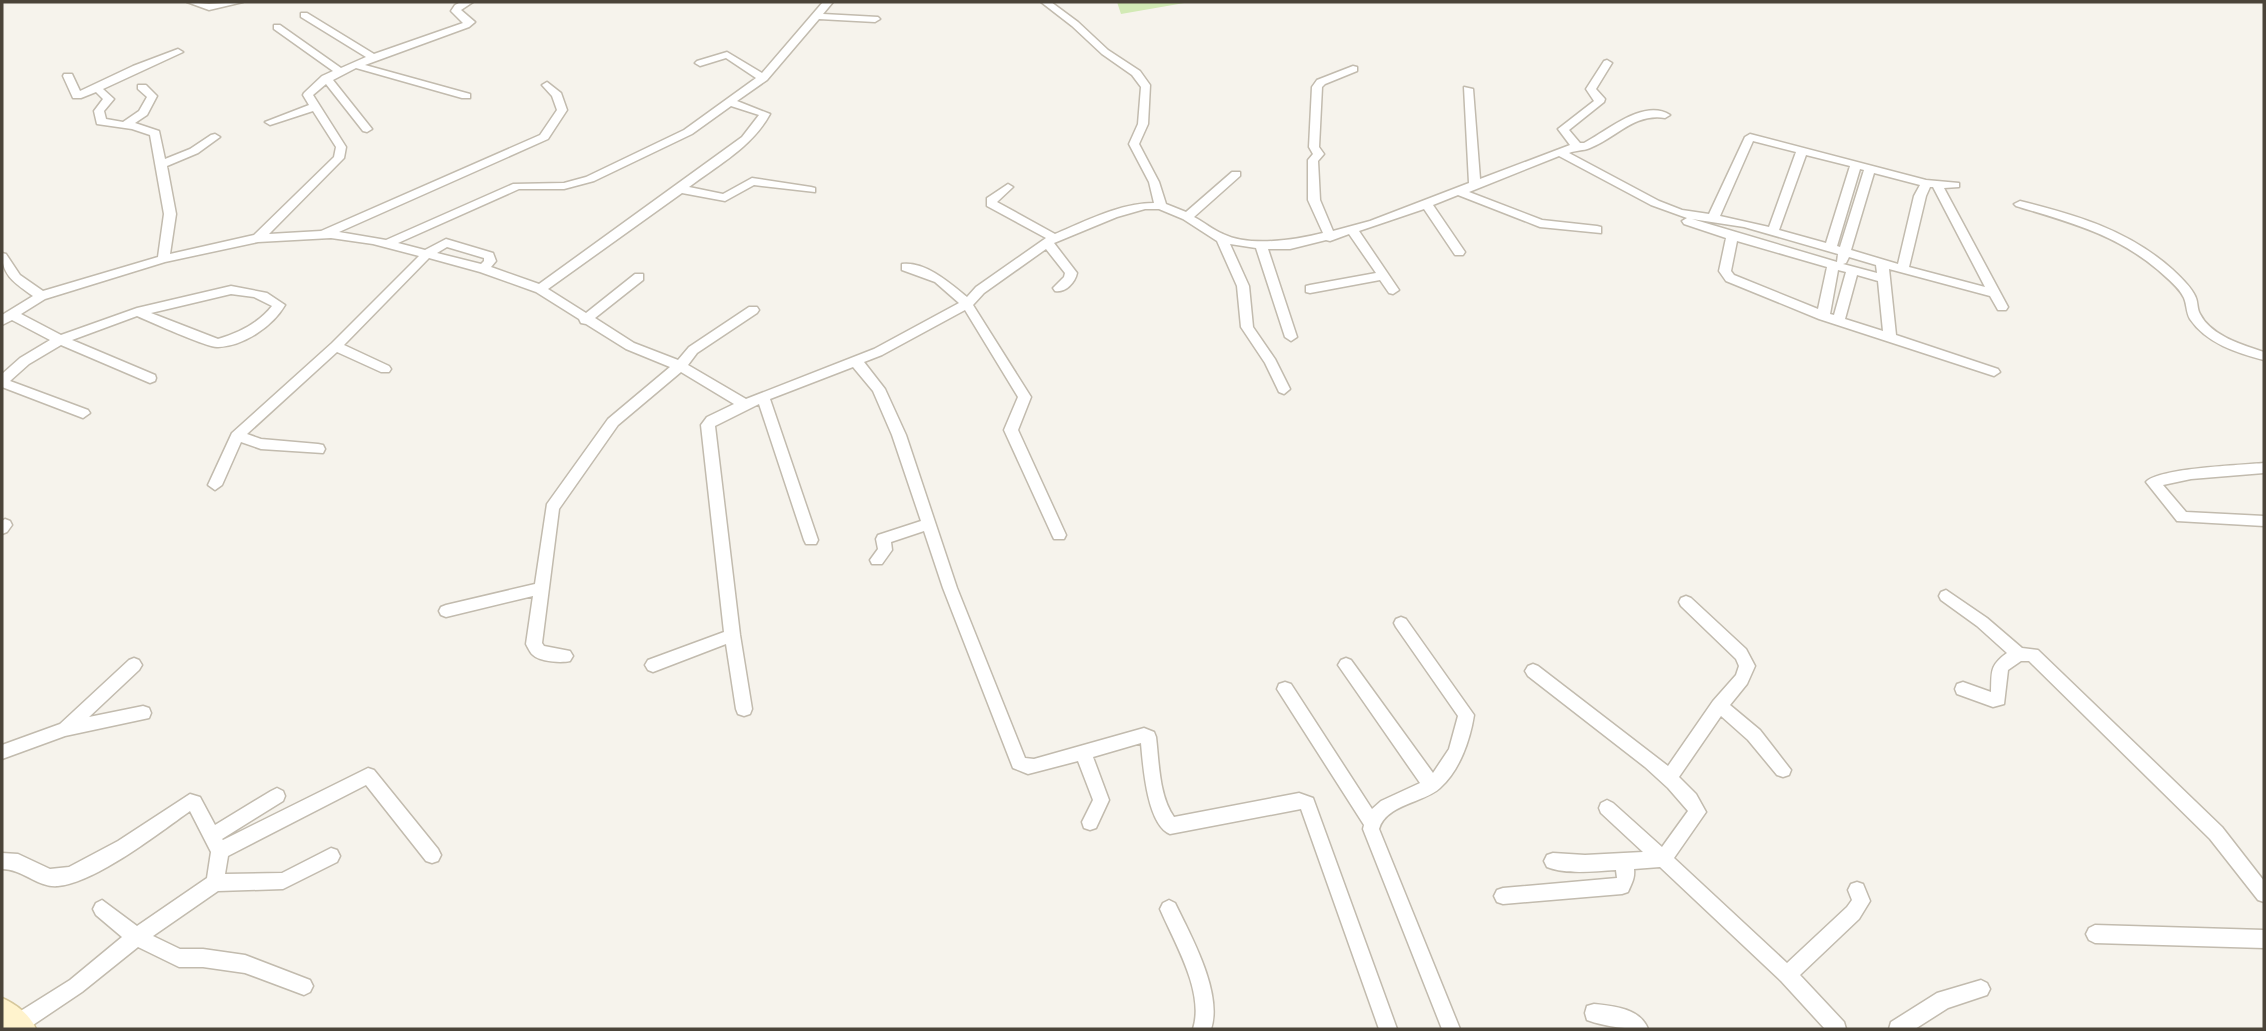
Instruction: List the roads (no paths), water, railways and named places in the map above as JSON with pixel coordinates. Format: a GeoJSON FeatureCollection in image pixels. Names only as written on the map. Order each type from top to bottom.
{"type":"FeatureCollection","features":[{"type":"Feature","properties":{"kind":"street"},"geometry":{"type":"LineString","coordinates":[[192,2],[209,7],[238,2]]}},
{"type":"Feature","properties":{"kind":"street"},"geometry":{"type":"LineString","coordinates":[[258,238],[339,158],[341,147],[308,94],[312,87],[326,78],[466,25],[470,22],[456,12],[456,9],[468,2]]}},
{"type":"Feature","properties":{"kind":"street"},"geometry":{"type":"LineString","coordinates":[[386,244],[517,186],[564,186],[590,179],[688,132],[763,78],[828,2]]}},
{"type":"Feature","properties":{"kind":"street"},"geometry":{"type":"LineString","coordinates":[[1045,2],[1075,24],[1105,52],[1136,73],[1146,87],[1143,124],[1134,144],[1154,182],[1161,206]]}},
{"type":"Feature","properties":{"kind":"street"},"geometry":{"type":"LineString","coordinates":[[304,15],[375,59]]}},
{"type":"Feature","properties":{"kind":"street"},"geometry":{"type":"LineString","coordinates":[[816,16],[875,19]]}},
{"type":"Feature","properties":{"kind":"street"},"geometry":{"type":"LineString","coordinates":[[277,27],[341,72]]}},
{"type":"Feature","properties":{"kind":"street"},"geometry":{"type":"LineString","coordinates":[[68,76],[77,96],[130,73],[143,63],[178,52]]}},
{"type":"Feature","properties":{"kind":"street"},"geometry":{"type":"LineString","coordinates":[[700,63],[727,55],[763,78]]}},
{"type":"Feature","properties":{"kind":"street"},"geometry":{"type":"LineString","coordinates":[[1577,146],[1563,130],[1599,102],[1600,99],[1591,89],[1607,63]]}},
{"type":"Feature","properties":{"kind":"street"},"geometry":{"type":"LineString","coordinates":[[358,66],[466,96]]}},
{"type":"Feature","properties":{"kind":"street"},"geometry":{"type":"LineString","coordinates":[[1330,237],[1314,200],[1312,160],[1319,154],[1314,147],[1317,86],[1353,69]]}},
{"type":"Feature","properties":{"kind":"street"},"geometry":{"type":"LineString","coordinates":[[326,78],[367,129]]}},
{"type":"Feature","properties":{"kind":"street"},"geometry":{"type":"LineString","coordinates":[[321,235],[544,136],[562,110],[557,95],[547,85]]}},
{"type":"Feature","properties":{"kind":"street"},"geometry":{"type":"LineString","coordinates":[[125,125],[143,113],[152,96],[142,87]]}},
{"type":"Feature","properties":{"kind":"street"},"geometry":{"type":"LineString","coordinates":[[97,88],[109,99],[99,111],[101,122],[155,133],[163,164],[170,214],[163,259]]}},
{"type":"Feature","properties":{"kind":"street"},"geometry":{"type":"LineString","coordinates":[[1468,89],[1475,184]]}},
{"type":"Feature","properties":{"kind":"street"},"geometry":{"type":"LineString","coordinates":[[540,289],[681,189],[746,138],[765,114],[729,102]]}},
{"type":"Feature","properties":{"kind":"street"},"geometry":{"type":"LineString","coordinates":[[270,122],[314,107]]}},
{"type":"Feature","properties":{"kind":"street"},"geometry":{"type":"LineString","coordinates":[[744,709],[732,635],[708,425],[712,420],[745,404],[856,362],[967,304],[980,290],[1050,240],[1112,214],[1145,206],[1161,206],[1187,217],[1222,239],[1261,246],[1290,245],[1353,231],[1577,146],[1586,146],[1643,114],[1656,112],[1665,115]]}},
{"type":"Feature","properties":{"kind":"street"},"geometry":{"type":"LineString","coordinates":[[163,164],[194,151],[215,137]]}},
{"type":"Feature","properties":{"kind":"street"},"geometry":{"type":"LineString","coordinates":[[1713,219],[1748,138],[1753,137],[1870,169],[1931,183],[1955,185]]}},
{"type":"Feature","properties":{"kind":"street"},"geometry":{"type":"LineString","coordinates":[[1773,232],[1802,151]]}},
{"type":"Feature","properties":{"kind":"street"},"geometry":{"type":"LineString","coordinates":[[1561,153],[1700,227],[1884,279]]}},
{"type":"Feature","properties":{"kind":"street"},"geometry":{"type":"LineString","coordinates":[[1830,249],[1856,165]]}},
{"type":"Feature","properties":{"kind":"street"},"geometry":{"type":"LineString","coordinates":[[1838,321],[1844,253],[1870,169]]}},
{"type":"Feature","properties":{"kind":"street"},"geometry":{"type":"LineString","coordinates":[[1187,217],[1236,174]]}},
{"type":"Feature","properties":{"kind":"street"},"geometry":{"type":"LineString","coordinates":[[681,189],[725,198],[752,181],[811,190]]}},
{"type":"Feature","properties":{"kind":"street"},"geometry":{"type":"LineString","coordinates":[[1903,269],[1931,183]]}},
{"type":"Feature","properties":{"kind":"street"},"geometry":{"type":"LineString","coordinates":[[1931,183],[2002,307]]}},
{"type":"Feature","properties":{"kind":"street"},"geometry":{"type":"LineString","coordinates":[[1008,187],[991,200],[991,204],[1050,240],[1070,273],[1070,279],[1059,288]]}},
{"type":"Feature","properties":{"kind":"street"},"geometry":{"type":"LineString","coordinates":[[1457,191],[1540,223],[1597,230]]}},
{"type":"Feature","properties":{"kind":"street"},"geometry":{"type":"LineString","coordinates":[[1426,203],[1459,253]]}},
{"type":"Feature","properties":{"kind":"street"},"geometry":{"type":"LineString","coordinates":[[2020,204],[2098,227],[2121,237],[2144,253],[2186,292],[2192,302],[2193,314],[2202,324],[2229,343],[2264,355]]}},
{"type":"Feature","properties":{"kind":"street"},"geometry":{"type":"LineString","coordinates":[[1664,207],[1773,232],[1994,293]]}},
{"type":"Feature","properties":{"kind":"street"},"geometry":{"type":"LineString","coordinates":[[1758,243],[1760,229]]}},
{"type":"Feature","properties":{"kind":"street"},"geometry":{"type":"LineString","coordinates":[[1353,231],[1393,290]]}},
{"type":"Feature","properties":{"kind":"street"},"geometry":{"type":"LineString","coordinates":[[7,318],[41,296],[163,259],[258,238],[321,235],[386,244],[427,254],[484,269],[540,289],[585,320],[630,346],[680,366],[745,404]]}},
{"type":"Feature","properties":{"kind":"street"},"geometry":{"type":"LineString","coordinates":[[1732,236],[1726,271],[1728,276],[1823,316],[1994,372]]}},
{"type":"Feature","properties":{"kind":"street"},"geometry":{"type":"LineString","coordinates":[[1222,239],[1243,286],[1247,327],[1271,362],[1284,389]]}},
{"type":"Feature","properties":{"kind":"street"},"geometry":{"type":"LineString","coordinates":[[1261,246],[1291,337]]}},
{"type":"Feature","properties":{"kind":"street"},"geometry":{"type":"LineString","coordinates":[[215,485],[237,436],[336,346],[427,254]]}},
{"type":"Feature","properties":{"kind":"street"},"geometry":{"type":"LineString","coordinates":[[2,257],[16,278],[41,296]]}},
{"type":"Feature","properties":{"kind":"street"},"geometry":{"type":"LineString","coordinates":[[1882,264],[1890,338]]}},
{"type":"Feature","properties":{"kind":"street"},"geometry":{"type":"LineString","coordinates":[[906,267],[939,279],[967,304],[1025,397],[1011,425],[1012,435],[1059,535]]}},
{"type":"Feature","properties":{"kind":"street"},"geometry":{"type":"LineString","coordinates":[[1823,316],[1842,268]]}},
{"type":"Feature","properties":{"kind":"street"},"geometry":{"type":"LineString","coordinates":[[1310,289],[1383,276]]}},
{"type":"Feature","properties":{"kind":"street"},"geometry":{"type":"LineString","coordinates":[[585,320],[639,277]]}},
{"type":"Feature","properties":{"kind":"street"},"geometry":{"type":"LineString","coordinates":[[83,413],[3,382],[5,377],[59,339],[138,312],[231,290],[244,291],[279,305],[269,317],[247,331],[217,343],[138,312]]}},
{"type":"Feature","properties":{"kind":"street"},"geometry":{"type":"LineString","coordinates":[[565,656],[539,652],[534,644],[552,508],[613,422],[680,366],[693,350],[753,310]]}},
{"type":"Feature","properties":{"kind":"street"},"geometry":{"type":"LineString","coordinates":[[7,318],[150,378]]}},
{"type":"Feature","properties":{"kind":"street"},"geometry":{"type":"LineString","coordinates":[[336,346],[384,369]]}},
{"type":"Feature","properties":{"kind":"street"},"geometry":{"type":"LineString","coordinates":[[856,362],[879,389],[899,435],[950,589],[1019,763],[1034,766],[1141,735],[1147,736],[1164,820],[1170,826],[1299,801],[1307,803],[1388,1029]]}},
{"type":"Feature","properties":{"kind":"street"},"geometry":{"type":"LineString","coordinates":[[763,397],[811,540]]}},
{"type":"Feature","properties":{"kind":"street"},"geometry":{"type":"LineString","coordinates":[[237,436],[261,444],[318,449]]}},
{"type":"Feature","properties":{"kind":"street"},"geometry":{"type":"LineString","coordinates":[[2264,468],[2191,474],[2153,482],[2182,517],[2264,521]]}},
{"type":"Feature","properties":{"kind":"street"},"geometry":{"type":"LineString","coordinates":[[877,560],[885,550],[883,539],[930,524]]}},
{"type":"Feature","properties":{"kind":"street"},"geometry":{"type":"LineString","coordinates":[[446,611],[541,588]]}},
{"type":"Feature","properties":{"kind":"street"},"geometry":{"type":"LineString","coordinates":[[1946,596],[1982,622],[2018,654]]}},
{"type":"Feature","properties":{"kind":"street"},"geometry":{"type":"LineString","coordinates":[[1669,778],[1719,706],[1742,679],[1747,666],[1733,645],[1686,602]]}},
{"type":"Feature","properties":{"kind":"street"},"geometry":{"type":"LineString","coordinates":[[1371,822],[1378,813],[1432,785],[1448,766],[1466,723],[1466,715],[1401,623]]}},
{"type":"Feature","properties":{"kind":"street"},"geometry":{"type":"LineString","coordinates":[[653,665],[732,635]]}},
{"type":"Feature","properties":{"kind":"street"},"geometry":{"type":"LineString","coordinates":[[1963,689],[1993,700],[1998,699],[1999,669],[2018,654],[2031,654],[2216,833],[2264,894]]}},
{"type":"Feature","properties":{"kind":"street"},"geometry":{"type":"LineString","coordinates":[[65,729],[134,665]]}},
{"type":"Feature","properties":{"kind":"street"},"geometry":{"type":"LineString","coordinates":[[1346,665],[1432,785]]}},
{"type":"Feature","properties":{"kind":"street"},"geometry":{"type":"LineString","coordinates":[[1533,671],[1669,778],[1696,805],[1698,811],[1663,859]]}},
{"type":"Feature","properties":{"kind":"street"},"geometry":{"type":"LineString","coordinates":[[1285,689],[1371,822],[1371,829],[1451,1029]]}},
{"type":"Feature","properties":{"kind":"street"},"geometry":{"type":"LineString","coordinates":[[1719,706],[1735,715],[1760,740],[1783,770]]}},
{"type":"Feature","properties":{"kind":"street"},"geometry":{"type":"LineString","coordinates":[[2,752],[65,729],[143,713]]}},
{"type":"Feature","properties":{"kind":"street"},"geometry":{"type":"LineString","coordinates":[[1083,753],[1101,800],[1090,822]]}},
{"type":"Feature","properties":{"kind":"street"},"geometry":{"type":"LineString","coordinates":[[216,843],[368,775],[432,855]]}},
{"type":"Feature","properties":{"kind":"street"},"geometry":{"type":"LineString","coordinates":[[216,843],[277,796]]}},
{"type":"Feature","properties":{"kind":"street"},"geometry":{"type":"LineString","coordinates":[[2,862],[19,861],[49,877],[74,876],[194,802],[216,843],[215,883]]}},
{"type":"Feature","properties":{"kind":"street"},"geometry":{"type":"LineString","coordinates":[[1607,808],[1787,975],[1837,1029]]}},
{"type":"Feature","properties":{"kind":"street"},"geometry":{"type":"LineString","coordinates":[[14,1022],[76,986],[136,937],[215,883],[283,881],[331,856]]}},
{"type":"Feature","properties":{"kind":"street"},"geometry":{"type":"LineString","coordinates":[[1553,862],[1663,859]]}},
{"type":"Feature","properties":{"kind":"street"},"geometry":{"type":"LineString","coordinates":[[1503,896],[1622,886],[1626,878],[1624,861]]}},
{"type":"Feature","properties":{"kind":"street"},"geometry":{"type":"LineString","coordinates":[[1787,975],[1853,913],[1861,901],[1857,890]]}},
{"type":"Feature","properties":{"kind":"street"},"geometry":{"type":"LineString","coordinates":[[102,909],[136,937],[180,958],[203,958],[245,964],[303,986]]}},
{"type":"Feature","properties":{"kind":"street"},"geometry":{"type":"LineString","coordinates":[[1169,909],[1193,960],[1201,987],[1206,1022],[1202,1029]]}},
{"type":"Feature","properties":{"kind":"street"},"geometry":{"type":"LineString","coordinates":[[2095,934],[2264,939]]}},
{"type":"Feature","properties":{"kind":"street"},"geometry":{"type":"LineString","coordinates":[[1898,1029],[1944,1000],[1980,989]]}},
{"type":"Feature","properties":{"kind":"street"},"geometry":{"type":"LineString","coordinates":[[1594,1013],[1622,1017],[1639,1029]]}}]}
